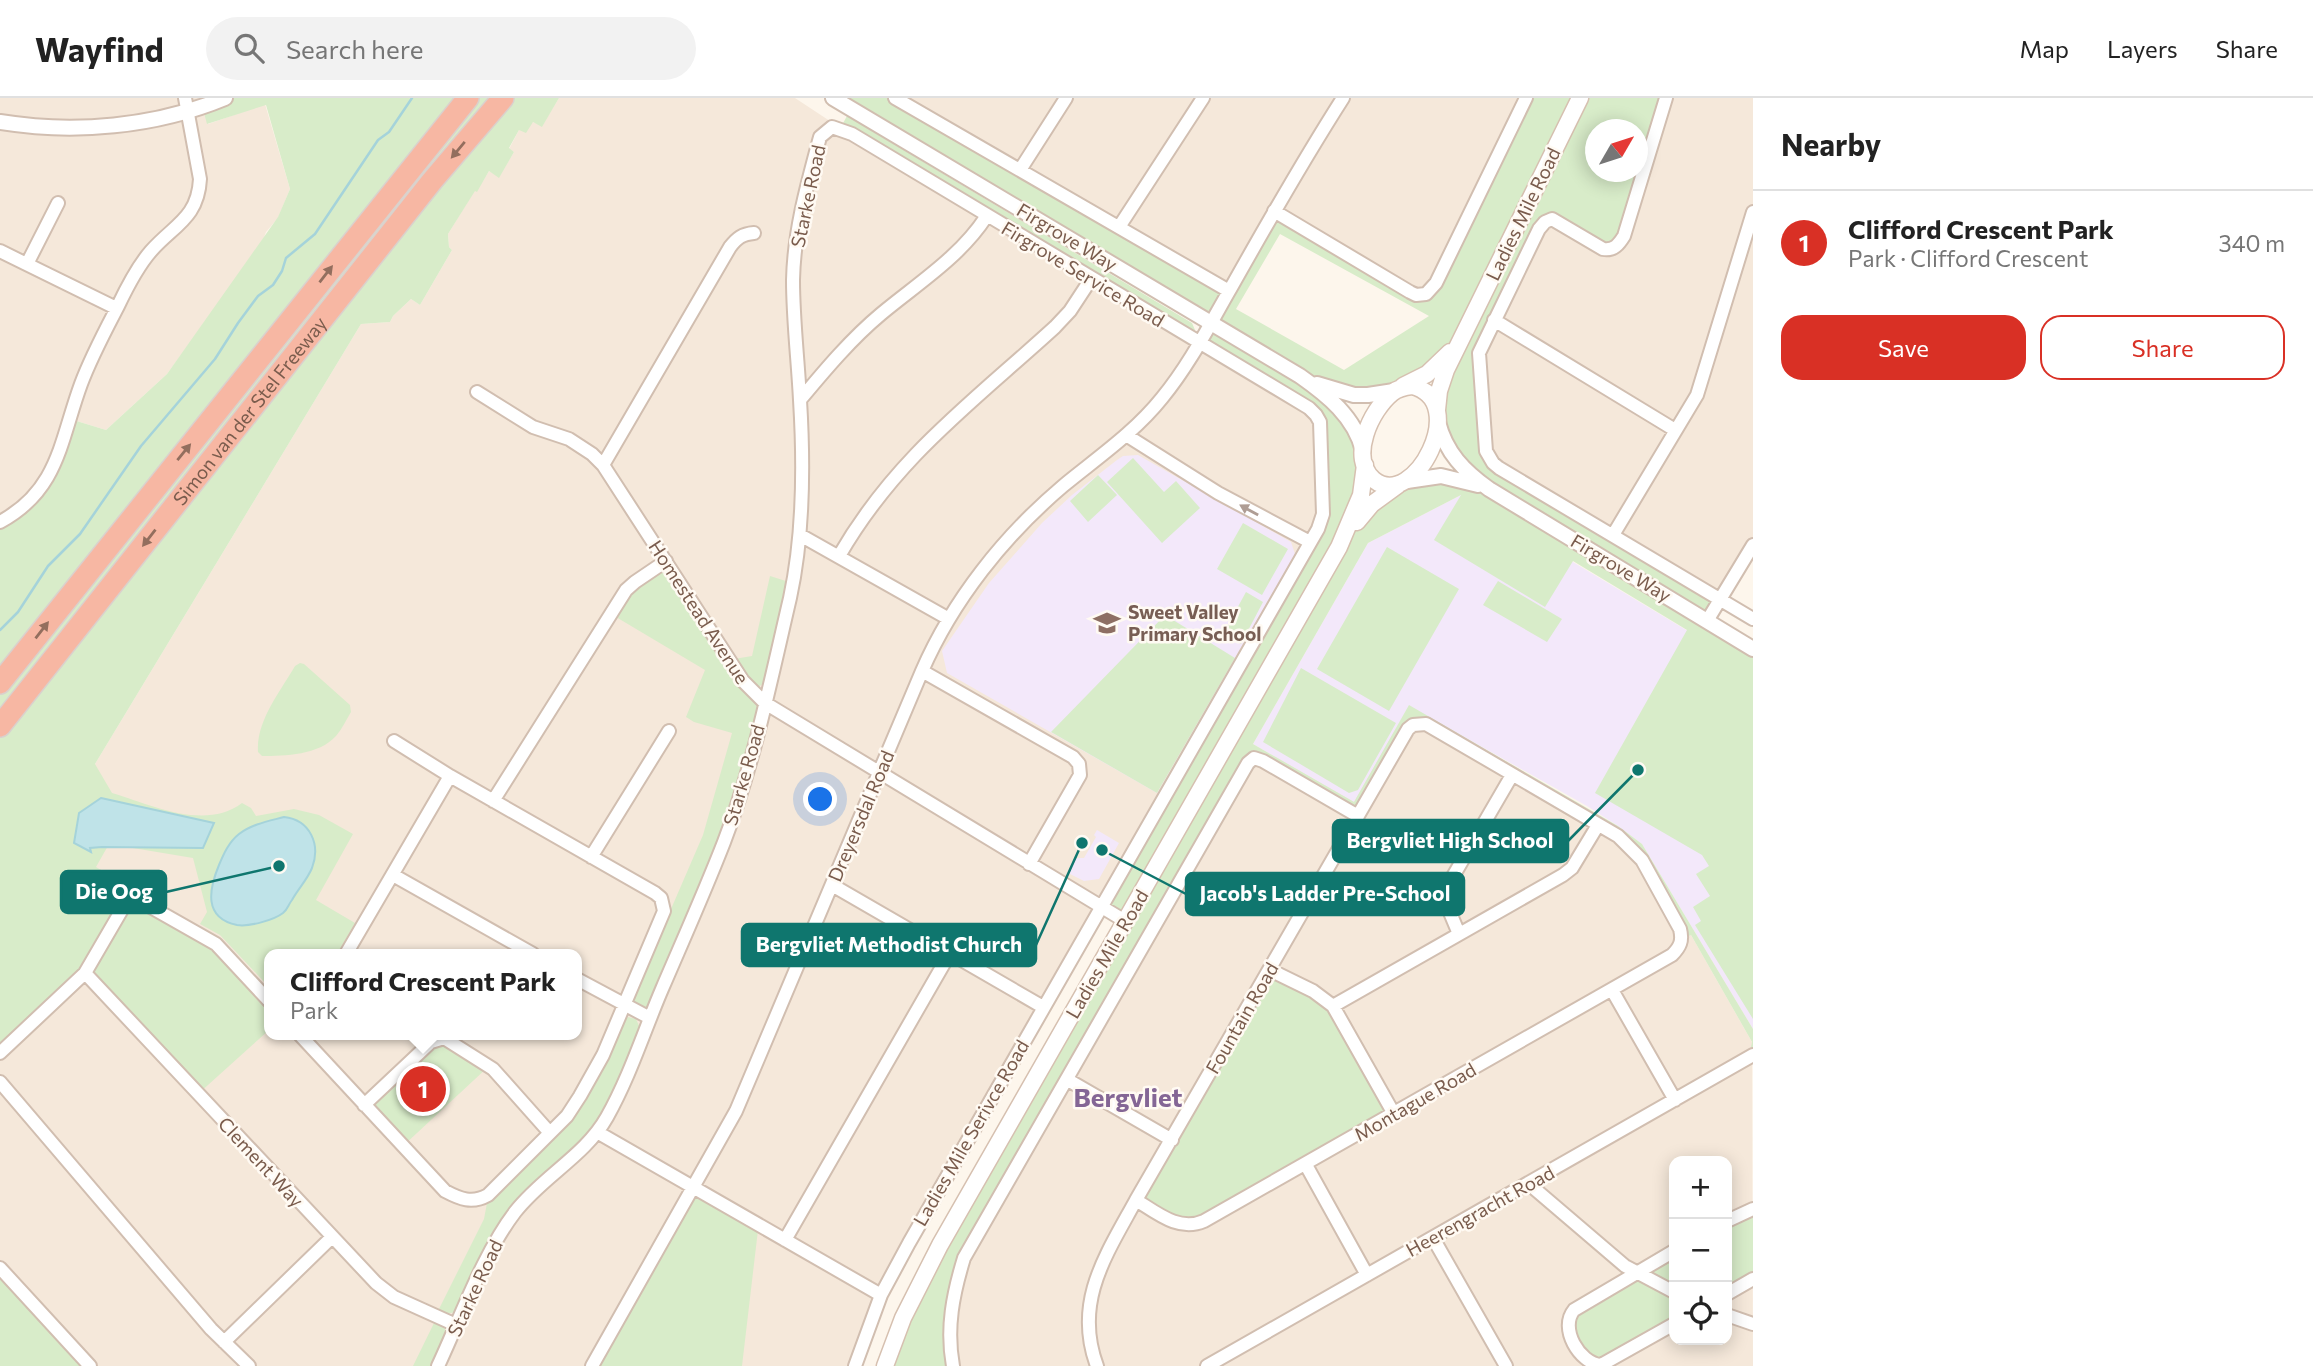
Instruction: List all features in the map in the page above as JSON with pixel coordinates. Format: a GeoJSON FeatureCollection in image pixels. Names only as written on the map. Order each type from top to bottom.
{"type":"FeatureCollection","features":[{"type":"Feature","properties":{"kind":"highway","name":"Simon van der Stel Freeway"},"geometry":{"type":"LineString","coordinates":[[0,683],[468,98]]}},
{"type":"Feature","properties":{"kind":"highway","name":"Simon van der Stel Freeway"},"geometry":{"type":"LineString","coordinates":[[0,726],[432,181],[503,98]]}},
{"type":"Feature","properties":{"kind":"main road","name":"Ladies Mile Road"},"geometry":{"type":"LineString","coordinates":[[1438,416],[1442,380],[1580,98]]}},
{"type":"Feature","properties":{"kind":"main road","name":"Ladies Mile Road"},"geometry":{"type":"LineString","coordinates":[[1397,389],[1435,368],[1466,331]]}},
{"type":"Feature","properties":{"kind":"main road"},"geometry":{"type":"LineString","coordinates":[[1412,386],[1423,389],[1433,398],[1438,416],[1430,451],[1419,469],[1402,483],[1378,482],[1368,472],[1364,458],[1365,436],[1372,418],[1397,389],[1412,386]]}},
{"type":"Feature","properties":{"kind":"main road","name":"Ladies Mile Road"},"geometry":{"type":"LineString","coordinates":[[885,1366],[903,1318],[940,1245],[1339,547],[1361,495],[1364,458]]}},
{"type":"Feature","properties":{"kind":"main road","name":"Ladies Mile Road"},"geometry":{"type":"LineString","coordinates":[[1339,547],[1372,504],[1402,483]]}},
{"type":"Feature","properties":{"kind":"street"},"geometry":{"type":"LineString","coordinates":[[0,122],[46,127],[95,127],[145,121],[186,104],[225,98]]}},
{"type":"Feature","properties":{"kind":"street","name":"Firgrove Way"},"geometry":{"type":"LineString","coordinates":[[833,98],[1300,376],[1325,394],[1345,415],[1357,434],[1364,458]]}},
{"type":"Feature","properties":{"kind":"street"},"geometry":{"type":"LineString","coordinates":[[895,98],[1229,291]]}},
{"type":"Feature","properties":{"kind":"street"},"geometry":{"type":"LineString","coordinates":[[1020,170],[1066,98]]}},
{"type":"Feature","properties":{"kind":"street"},"geometry":{"type":"LineString","coordinates":[[1119,227],[1203,98]]}},
{"type":"Feature","properties":{"kind":"street","name":"Dreyersdal Road"},"geometry":{"type":"LineString","coordinates":[[592,1366],[736,1111],[922,671],[949,619],[981,573],[1013,534],[1061,488],[1126,435],[1172,385],[1343,98]]}},
{"type":"Feature","properties":{"kind":"street"},"geometry":{"type":"LineString","coordinates":[[1274,211],[1410,292],[1416,295],[1426,293],[1436,283],[1526,98]]}},
{"type":"Feature","properties":{"kind":"street"},"geometry":{"type":"LineString","coordinates":[[1666,98],[1621,241],[1611,250],[1603,249],[1556,221],[1548,220],[1539,229],[1479,353],[1486,451],[1493,463],[1753,619]]}},
{"type":"Feature","properties":{"kind":"street"},"geometry":{"type":"LineString","coordinates":[[0,522],[19,511],[48,479],[81,383],[116,308],[151,251],[189,215],[197,199],[200,179],[186,104]]}},
{"type":"Feature","properties":{"kind":"street","name":"Starke Road"},"geometry":{"type":"LineString","coordinates":[[438,1366],[495,1245],[516,1210],[536,1189],[574,1158],[597,1132],[629,1070],[725,840],[765,703],[790,595],[800,535],[800,400],[793,281],[796,232],[820,137],[832,127],[842,129]]}},
{"type":"Feature","properties":{"kind":"street","name":"Firgrove Service Road"},"geometry":{"type":"LineString","coordinates":[[842,129],[1309,408],[1320,422]]}},
{"type":"Feature","properties":{"kind":"street"},"geometry":{"type":"LineString","coordinates":[[27,264],[58,203]]}},
{"type":"Feature","properties":{"kind":"street"},"geometry":{"type":"LineString","coordinates":[[1613,536],[1697,395],[1753,212]]}},
{"type":"Feature","properties":{"kind":"street"},"geometry":{"type":"LineString","coordinates":[[800,400],[878,317],[957,252],[975,234],[986,217]]}},
{"type":"Feature","properties":{"kind":"street"},"geometry":{"type":"LineString","coordinates":[[603,465],[730,247],[737,238],[754,233]]}},
{"type":"Feature","properties":{"kind":"street"},"geometry":{"type":"LineString","coordinates":[[0,251],[116,308]]}},
{"type":"Feature","properties":{"kind":"street"},"geometry":{"type":"LineString","coordinates":[[839,556],[874,500],[900,469],[936,432],[1055,327],[1070,311],[1091,279]]}},
{"type":"Feature","properties":{"kind":"street"},"geometry":{"type":"LineString","coordinates":[[1494,320],[1675,430]]}},
{"type":"Feature","properties":{"kind":"street","name":"Firgrove Way"},"geometry":{"type":"LineString","coordinates":[[1300,376],[1354,395],[1397,389]]}},
{"type":"Feature","properties":{"kind":"street","name":"Homestead Avenue"},"geometry":{"type":"LineString","coordinates":[[477,392],[533,427],[555,433],[580,445],[603,465],[743,681],[765,703],[1125,921]]}},
{"type":"Feature","properties":{"kind":"street","name":"Firgrove Way"},"geometry":{"type":"LineString","coordinates":[[1438,416],[1444,440],[1455,460],[1489,489],[1753,649]]}},
{"type":"Feature","properties":{"kind":"street","name":"Ladies Mile Serivce Road"},"geometry":{"type":"LineString","coordinates":[[855,1366],[881,1295],[1100,906],[1310,542],[1323,514],[1320,422]]}},
{"type":"Feature","properties":{"kind":"street"},"geometry":{"type":"LineString","coordinates":[[1126,435],[1218,493],[1310,542]]}},
{"type":"Feature","properties":{"kind":"street","name":"Firgrove Way"},"geometry":{"type":"LineString","coordinates":[[1402,483],[1434,476],[1448,477],[1489,489]]}},
{"type":"Feature","properties":{"kind":"street"},"geometry":{"type":"LineString","coordinates":[[800,535],[949,619]]}},
{"type":"Feature","properties":{"kind":"street"},"geometry":{"type":"LineString","coordinates":[[1707,621],[1753,545]]}},
{"type":"Feature","properties":{"kind":"street"},"geometry":{"type":"LineString","coordinates":[[493,801],[626,590],[666,561]]}},
{"type":"Feature","properties":{"kind":"street"},"geometry":{"type":"LineString","coordinates":[[922,671],[1073,757],[1079,764],[1080,775],[1029,864]]}},
{"type":"Feature","properties":{"kind":"street","name":"Fountain Road"},"geometry":{"type":"LineString","coordinates":[[1097,1366],[1088,1334],[1088,1317],[1092,1290],[1104,1258],[1408,729],[1419,723],[1426,724],[1512,775]]}},
{"type":"Feature","properties":{"kind":"street"},"geometry":{"type":"LineString","coordinates":[[591,857],[669,731]]}},
{"type":"Feature","properties":{"kind":"street"},"geometry":{"type":"LineString","coordinates":[[305,1040],[445,1191],[464,1200],[474,1201],[488,1195],[567,1116],[603,1055],[664,911],[661,898],[655,893],[394,741]]}},
{"type":"Feature","properties":{"kind":"street"},"geometry":{"type":"LineString","coordinates":[[953,1366],[949,1338],[950,1315],[964,1258],[1248,763],[1254,758],[1358,816]]}},
{"type":"Feature","properties":{"kind":"street"},"geometry":{"type":"LineString","coordinates":[[1333,1006],[1563,876],[1572,868],[1598,825],[1512,775],[1448,885],[1446,903],[1460,934]]}},
{"type":"Feature","properties":{"kind":"street"},"geometry":{"type":"LineString","coordinates":[[349,949],[450,776]]}},
{"type":"Feature","properties":{"kind":"street","name":"Montague Road"},"geometry":{"type":"LineString","coordinates":[[1136,1200],[1176,1223],[1195,1225],[1306,1165],[1672,956],[1680,948],[1683,938],[1642,860],[1618,836],[1598,825]]}},
{"type":"Feature","properties":{"kind":"street"},"geometry":{"type":"LineString","coordinates":[[393,875],[524,949]]}},
{"type":"Feature","properties":{"kind":"street"},"geometry":{"type":"LineString","coordinates":[[832,885],[1044,1007]]}},
{"type":"Feature","properties":{"kind":"street"},"geometry":{"type":"LineString","coordinates":[[0,1053],[85,973],[126,905],[133,902],[142,902],[216,944],[264,996]]}},
{"type":"Feature","properties":{"kind":"street"},"geometry":{"type":"LineString","coordinates":[[785,1240],[950,953]]}},
{"type":"Feature","properties":{"kind":"street"},"geometry":{"type":"LineString","coordinates":[[1270,970],[1312,991],[1333,1006],[1394,1114]]}},
{"type":"Feature","properties":{"kind":"street","name":"Clement Way"},"geometry":{"type":"LineString","coordinates":[[85,973],[384,1291],[456,1325]]}},
{"type":"Feature","properties":{"kind":"street"},"geometry":{"type":"LineString","coordinates":[[582,982],[650,1018]]}},
{"type":"Feature","properties":{"kind":"street"},"geometry":{"type":"LineString","coordinates":[[1612,990],[1675,1100]]}},
{"type":"Feature","properties":{"kind":"street"},"geometry":{"type":"LineString","coordinates":[[364,1105],[434,1040]]}},
{"type":"Feature","properties":{"kind":"street"},"geometry":{"type":"LineString","coordinates":[[447,1040],[493,1069],[550,1133]]}},
{"type":"Feature","properties":{"kind":"street","name":"Heerengracht Road"},"geometry":{"type":"LineString","coordinates":[[1208,1366],[1753,1055]]}},
{"type":"Feature","properties":{"kind":"street"},"geometry":{"type":"LineString","coordinates":[[1068,1080],[1172,1140]]}},
{"type":"Feature","properties":{"kind":"street"},"geometry":{"type":"LineString","coordinates":[[0,1082],[224,1342],[249,1366]]}},
{"type":"Feature","properties":{"kind":"street"},"geometry":{"type":"LineString","coordinates":[[597,1132],[881,1295]]}},
{"type":"Feature","properties":{"kind":"street"},"geometry":{"type":"LineString","coordinates":[[1306,1165],[1367,1275]]}},
{"type":"Feature","properties":{"kind":"street"},"geometry":{"type":"LineString","coordinates":[[1528,1184],[1615,1259],[1669,1290]]}},
{"type":"Feature","properties":{"kind":"street"},"geometry":{"type":"LineString","coordinates":[[1731,1219],[1753,1209]]}},
{"type":"Feature","properties":{"kind":"street"},"geometry":{"type":"LineString","coordinates":[[224,1342],[332,1237]]}},
{"type":"Feature","properties":{"kind":"street"},"geometry":{"type":"LineString","coordinates":[[1433,1238],[1506,1366]]}},
{"type":"Feature","properties":{"kind":"street"},"geometry":{"type":"LineString","coordinates":[[1669,1254],[1584,1303],[1570,1315],[1567,1328],[1583,1355],[1594,1364],[1607,1363],[1669,1327]]}},
{"type":"Feature","properties":{"kind":"street"},"geometry":{"type":"LineString","coordinates":[[0,1268],[90,1366]]}},
{"type":"Feature","properties":{"kind":"street"},"geometry":{"type":"LineString","coordinates":[[1732,1291],[1753,1279]]}},
{"type":"Feature","properties":{"kind":"street"},"geometry":{"type":"LineString","coordinates":[[1732,1317],[1753,1324]]}},
{"type":"Feature","properties":{"kind":"shaded area"},"geometry":{"type":"Polygon","coordinates":[[[0,98],[200,98],[208,124],[265,104],[290,189],[278,218],[266,232],[262,243],[167,374],[106,430],[70,419],[52,469],[0,522],[0,98]]]}},
{"type":"Feature","properties":{"kind":"shaded area"},"geometry":{"type":"Polygon","coordinates":[[[559,98],[795,98],[1316,415],[1323,514],[909,1243],[855,1366],[89,1366],[0,1270],[0,837],[95,764],[361,324],[390,322],[411,299],[420,305],[452,250],[449,247],[448,234],[475,190],[477,191],[489,171],[499,177],[514,152],[509,149],[519,130],[533,122],[542,126],[559,98]]]}},
{"type":"Feature","properties":{"kind":"shaded area"},"geometry":{"type":"Polygon","coordinates":[[[895,98],[1526,98],[1436,283],[1421,295],[1274,212],[1229,291],[895,98]]]}},
{"type":"Feature","properties":{"kind":"shaded area"},"geometry":{"type":"Polygon","coordinates":[[[1666,98],[1753,98],[1753,545],[1720,599],[1493,463],[1478,359],[1545,222],[1607,250],[1633,182],[1648,182],[1648,144],[1666,98]]]}},
{"type":"Feature","properties":{"kind":"shaded area","name":"Sweet Valley Primary School"},"geometry":{"type":"Polygon","coordinates":[[[1138,455],[1291,542],[1295,554],[1157,793],[947,673],[942,651],[989,583],[1042,523],[1072,495],[1117,460],[1123,456],[1138,455]]]}},
{"type":"Feature","properties":{"kind":"shaded area"},"geometry":{"type":"Polygon","coordinates":[[[1461,495],[1753,670],[1753,1029],[1642,844],[1587,806],[1409,706],[1354,802],[1253,744],[1368,543],[1461,495]]]}},
{"type":"Feature","properties":{"kind":"shaded area"},"geometry":{"type":"Polygon","coordinates":[[[1419,723],[1618,836],[1691,935],[1752,1042],[1753,1366],[953,1366],[949,1338],[964,1258],[1248,763],[1419,723]]]}},
{"type":"Feature","properties":{"kind":"shaded area"},"geometry":{"type":"Polygon","coordinates":[[[1097,830],[1119,843],[1099,879],[1084,881],[1068,873],[1077,858],[1084,858],[1097,830]]]}},
{"type":"Feature","properties":{"kind":"green space"},"geometry":{"type":"Polygon","coordinates":[[[200,98],[559,98],[542,127],[533,122],[526,133],[519,130],[509,148],[514,152],[499,178],[489,171],[477,192],[475,191],[448,234],[449,247],[452,250],[420,305],[411,299],[390,322],[361,324],[95,764],[112,793],[161,809],[212,815],[242,803],[251,808],[256,816],[294,809],[319,815],[353,834],[316,900],[355,923],[340,949],[264,949],[264,982],[220,935],[200,924],[207,912],[193,858],[109,844],[96,867],[129,886],[127,904],[134,902],[210,943],[264,998],[264,1035],[198,1094],[85,973],[0,1053],[0,522],[30,501],[70,419],[106,430],[167,374],[278,217],[290,189],[266,105],[207,124],[200,98]]]}},
{"type":"Feature","properties":{"kind":"green space"},"geometry":{"type":"Polygon","coordinates":[[[833,98],[895,98],[1229,290],[1274,211],[1410,292],[1426,293],[1526,98],[1666,98],[1648,157],[1648,119],[1585,119],[1585,182],[1640,182],[1624,236],[1611,250],[1548,220],[1480,347],[1489,457],[1720,599],[1708,621],[1753,649],[1753,1019],[1695,925],[1701,921],[1693,907],[1710,896],[1696,874],[1709,866],[1702,855],[1595,793],[1687,630],[1573,561],[1545,607],[1434,540],[1461,495],[1368,543],[1253,744],[1354,802],[1409,705],[1618,826],[1642,844],[1753,1029],[1753,1050],[1752,1042],[1691,935],[1683,938],[1630,847],[1419,723],[1358,816],[1254,758],[1211,827],[956,1285],[953,1366],[885,1366],[889,1353],[1125,921],[1100,906],[1318,529],[1318,418],[1199,343],[1211,323],[833,98]],[[1280,234],[1236,309],[1344,370],[1429,316],[1280,234]],[[1446,370],[1394,391],[1317,388],[1363,452],[1342,542],[1398,485],[1469,481],[1444,440],[1446,370]]]}},
{"type":"Feature","properties":{"kind":"green space"},"geometry":{"type":"Polygon","coordinates":[[[847,116],[1192,323],[1195,330],[1190,332],[842,125],[847,116]]]}},
{"type":"Feature","properties":{"kind":"green space"},"geometry":{"type":"Polygon","coordinates":[[[1133,458],[1164,492],[1176,481],[1200,508],[1162,543],[1107,482],[1133,458]]]}},
{"type":"Feature","properties":{"kind":"green space"},"geometry":{"type":"Polygon","coordinates":[[[1098,475],[1117,495],[1088,522],[1070,501],[1098,475]]]}},
{"type":"Feature","properties":{"kind":"green space"},"geometry":{"type":"Polygon","coordinates":[[[1243,523],[1288,549],[1262,595],[1217,569],[1243,523]]]}},
{"type":"Feature","properties":{"kind":"green space"},"geometry":{"type":"Polygon","coordinates":[[[1387,547],[1459,589],[1389,711],[1317,669],[1387,547]]]}},
{"type":"Feature","properties":{"kind":"green space"},"geometry":{"type":"Polygon","coordinates":[[[660,572],[669,575],[758,706],[740,780],[722,833],[649,1007],[645,1009],[635,1005],[633,997],[703,835],[732,733],[686,717],[705,670],[616,617],[631,592],[660,572]]]}},
{"type":"Feature","properties":{"kind":"green space"},"geometry":{"type":"Polygon","coordinates":[[[770,576],[789,582],[764,683],[757,688],[753,687],[734,659],[752,656],[770,576]]]}},
{"type":"Feature","properties":{"kind":"green space"},"geometry":{"type":"Polygon","coordinates":[[[1498,581],[1562,619],[1547,642],[1483,605],[1498,581]]]}},
{"type":"Feature","properties":{"kind":"green space"},"geometry":{"type":"Polygon","coordinates":[[[1246,592],[1263,602],[1241,644],[1223,634],[1246,592]]]}},
{"type":"Feature","properties":{"kind":"green space"},"geometry":{"type":"Polygon","coordinates":[[[1165,615],[1235,658],[1157,793],[1051,732],[1165,615]]]}},
{"type":"Feature","properties":{"kind":"green space"},"geometry":{"type":"Polygon","coordinates":[[[300,663],[350,705],[351,712],[336,736],[321,747],[291,755],[262,756],[258,752],[258,740],[265,718],[295,666],[300,663]]]}},
{"type":"Feature","properties":{"kind":"green space"},"geometry":{"type":"Polygon","coordinates":[[[1301,668],[1396,723],[1358,790],[1349,793],[1263,742],[1301,668]]]}},
{"type":"Feature","properties":{"kind":"green space"},"geometry":{"type":"Polygon","coordinates":[[[1270,970],[1324,998],[1394,1114],[1195,1225],[1136,1200],[1270,970]]]}},
{"type":"Feature","properties":{"kind":"green space"},"geometry":{"type":"Polygon","coordinates":[[[628,1017],[636,1019],[641,1030],[604,1110],[576,1148],[536,1183],[456,1312],[445,1314],[438,1311],[484,1219],[487,1203],[535,1157],[628,1017]]]}},
{"type":"Feature","properties":{"kind":"green space"},"geometry":{"type":"Polygon","coordinates":[[[442,1040],[488,1067],[403,1146],[364,1105],[442,1040]]]}},
{"type":"Feature","properties":{"kind":"green space"},"geometry":{"type":"Polygon","coordinates":[[[696,1196],[758,1230],[742,1366],[598,1366],[696,1196]]]}},
{"type":"Feature","properties":{"kind":"green space"},"geometry":{"type":"Polygon","coordinates":[[[1753,1209],[1753,1279],[1732,1291],[1732,1219],[1753,1209]]]}},
{"type":"Feature","properties":{"kind":"green space"},"geometry":{"type":"Polygon","coordinates":[[[1669,1254],[1669,1327],[1607,1363],[1588,1361],[1568,1322],[1570,1315],[1669,1254]]]}},
{"type":"Feature","properties":{"kind":"green space"},"geometry":{"type":"Polygon","coordinates":[[[0,1270],[89,1366],[0,1366],[0,1270]]]}},
{"type":"Feature","properties":{"kind":"green space"},"geometry":{"type":"Polygon","coordinates":[[[435,1321],[444,1327],[447,1334],[433,1366],[413,1366],[435,1321]]]}},
{"type":"Feature","properties":{"kind":"water"},"geometry":{"type":"Polygon","coordinates":[[[101,798],[214,823],[203,848],[102,847],[90,848],[91,852],[74,843],[79,813],[101,798]]]}},
{"type":"Feature","properties":{"kind":"water"},"geometry":{"type":"Polygon","coordinates":[[[284,817],[301,823],[311,835],[315,850],[310,872],[286,910],[279,916],[248,925],[226,921],[218,916],[214,909],[211,893],[225,852],[232,841],[244,831],[284,817]]]}},
{"type":"Feature","properties":{"kind":"waterway"},"geometry":{"type":"LineString","coordinates":[[0,630],[18,612],[48,566],[80,534],[141,446],[215,359],[258,296],[273,285],[286,258],[315,234],[378,140],[389,132],[412,98]]}},
{"type":"Feature","properties":{"kind":"place","name":"Sweet Valley Primary School"},"geometry":{"type":"Point","coordinates":[1107,623]}},
{"type":"Feature","properties":{"kind":"place","name":"Bergvliet High School"},"geometry":{"type":"Point","coordinates":[1638,770]}},
{"type":"Feature","properties":{"kind":"place","name":"Bergvliet Methodist Church"},"geometry":{"type":"Point","coordinates":[1082,843]}},
{"type":"Feature","properties":{"kind":"place","name":"Jacob's Ladder Pre-School"},"geometry":{"type":"Point","coordinates":[1102,850]}},
{"type":"Feature","properties":{"kind":"place","name":"Die Oog"},"geometry":{"type":"Point","coordinates":[279,866]}},
{"type":"Feature","properties":{"kind":"place","name":"Clifford Crescent Park"},"geometry":{"type":"Point","coordinates":[423,1089]}},
{"type":"Feature","properties":{"kind":"district","name":"Bergvliet"},"geometry":{"type":"Point","coordinates":[1128,1098]}}]}
